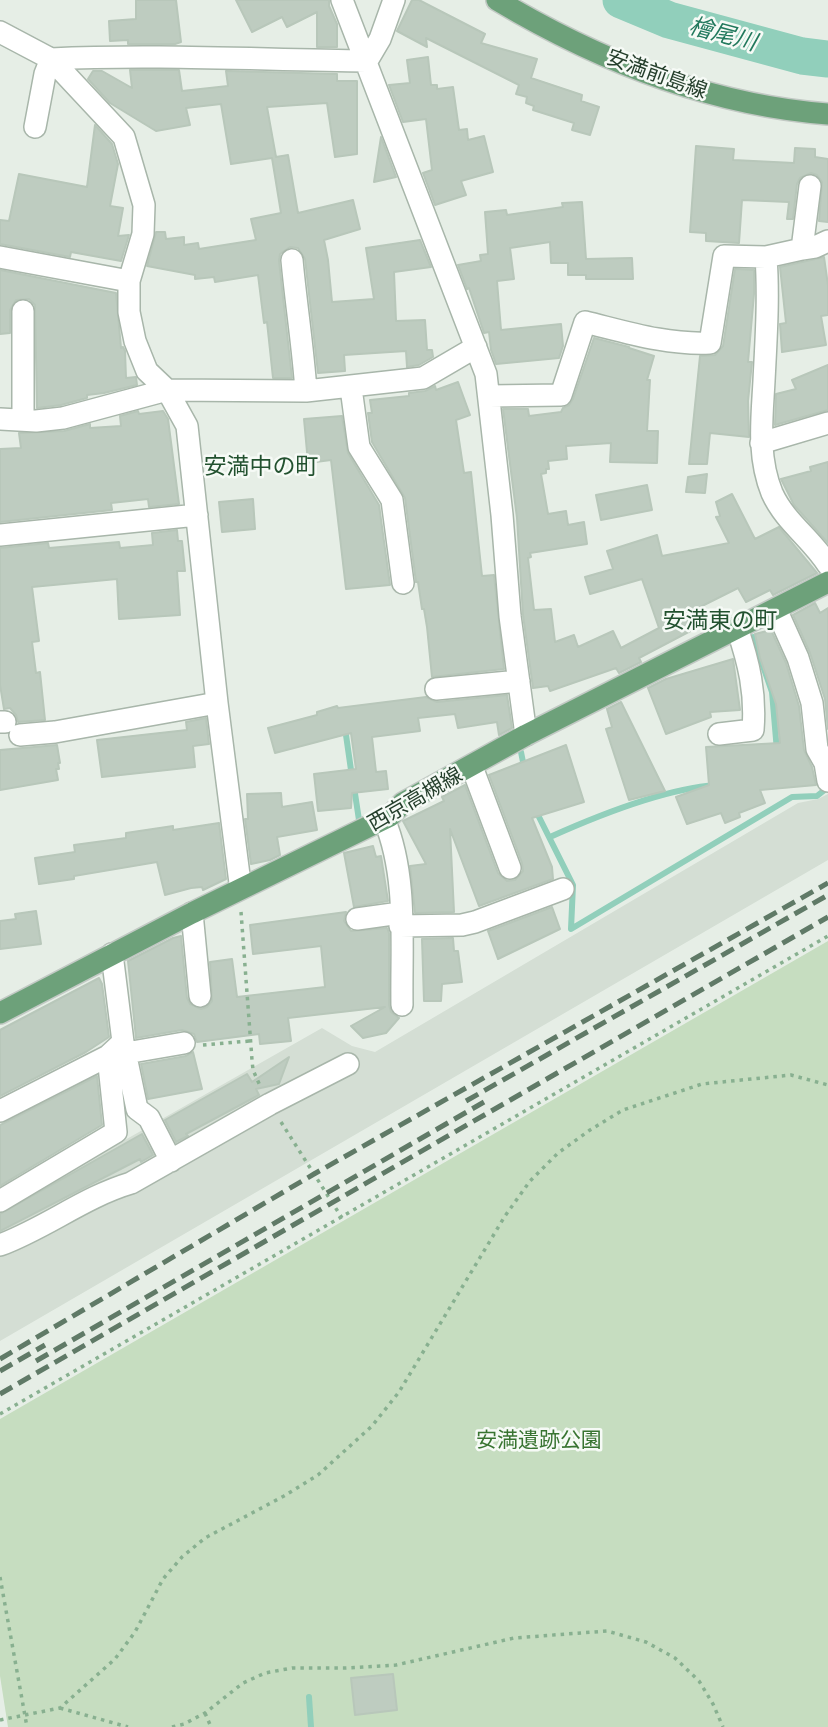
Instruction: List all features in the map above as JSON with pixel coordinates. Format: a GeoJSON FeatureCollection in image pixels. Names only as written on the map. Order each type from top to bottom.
{"type":"FeatureCollection","features":[{"type":"Feature","properties":{"kind":"main road","name":"安満前島線"},"geometry":{"type":"LineString","coordinates":[[497,0],[536,23],[620,64],[658,79],[752,104],[828,114]]}},
{"type":"Feature","properties":{"kind":"main road","name":"西京高槻線"},"geometry":{"type":"LineString","coordinates":[[0,1013],[192,913],[390,816],[403,803],[526,735],[828,582]]}},
{"type":"Feature","properties":{"kind":"street"},"geometry":{"type":"LineString","coordinates":[[342,0],[486,374],[510,616],[526,735]]}},
{"type":"Feature","properties":{"kind":"street"},"geometry":{"type":"LineString","coordinates":[[367,61],[380,39],[394,0]]}},
{"type":"Feature","properties":{"kind":"street"},"geometry":{"type":"LineString","coordinates":[[0,32],[51,59],[124,137],[145,205],[143,234],[130,281],[129,312],[135,341],[146,371],[167,390],[187,426],[240,891]]}},
{"type":"Feature","properties":{"kind":"street"},"geometry":{"type":"LineString","coordinates":[[51,59],[106,56],[367,61]]}},
{"type":"Feature","properties":{"kind":"street"},"geometry":{"type":"LineString","coordinates":[[35,127],[51,59]]}},
{"type":"Feature","properties":{"kind":"street"},"geometry":{"type":"LineString","coordinates":[[802,248],[810,186]]}},
{"type":"Feature","properties":{"kind":"street"},"geometry":{"type":"LineString","coordinates":[[489,397],[561,395],[585,322],[625,330],[642,337],[709,343],[724,256],[766,257],[815,247],[828,241]]}},
{"type":"Feature","properties":{"kind":"street"},"geometry":{"type":"LineString","coordinates":[[0,257],[130,281]]}},
{"type":"Feature","properties":{"kind":"street"},"geometry":{"type":"LineString","coordinates":[[766,257],[767,320],[761,443],[765,471],[783,512],[820,552],[828,565]]}},
{"type":"Feature","properties":{"kind":"street"},"geometry":{"type":"LineString","coordinates":[[292,260],[297,311],[302,327],[306,391]]}},
{"type":"Feature","properties":{"kind":"street"},"geometry":{"type":"LineString","coordinates":[[23,311],[23,420]]}},
{"type":"Feature","properties":{"kind":"street"},"geometry":{"type":"LineString","coordinates":[[0,419],[63,418],[167,390],[306,391],[423,378],[476,347]]}},
{"type":"Feature","properties":{"kind":"street"},"geometry":{"type":"LineString","coordinates":[[351,388],[359,447],[392,500],[403,583]]}},
{"type":"Feature","properties":{"kind":"street"},"geometry":{"type":"LineString","coordinates":[[761,443],[828,423]]}},
{"type":"Feature","properties":{"kind":"street"},"geometry":{"type":"LineString","coordinates":[[0,535],[197,515]]}},
{"type":"Feature","properties":{"kind":"street"},"geometry":{"type":"LineString","coordinates":[[776,609],[798,658],[812,703],[817,749],[825,763],[828,780]]}},
{"type":"Feature","properties":{"kind":"street"},"geometry":{"type":"LineString","coordinates":[[719,734],[753,730],[754,691],[737,628]]}},
{"type":"Feature","properties":{"kind":"street"},"geometry":{"type":"LineString","coordinates":[[436,689],[519,681]]}},
{"type":"Feature","properties":{"kind":"street"},"geometry":{"type":"LineString","coordinates":[[8,726],[55,732],[217,703]]}},
{"type":"Feature","properties":{"kind":"street"},"geometry":{"type":"LineString","coordinates":[[471,767],[510,868]]}},
{"type":"Feature","properties":{"kind":"street"},"geometry":{"type":"LineString","coordinates":[[384,819],[392,838],[402,891],[395,990]]}},
{"type":"Feature","properties":{"kind":"street"},"geometry":{"type":"LineString","coordinates":[[357,919],[400,919],[462,925],[563,889]]}},
{"type":"Feature","properties":{"kind":"street"},"geometry":{"type":"LineString","coordinates":[[192,913],[200,996]]}},
{"type":"Feature","properties":{"kind":"street"},"geometry":{"type":"LineString","coordinates":[[0,1201],[116,1132],[119,1050],[112,954]]}},
{"type":"Feature","properties":{"kind":"street"},"geometry":{"type":"LineString","coordinates":[[0,1111],[119,1050],[184,1042]]}},
{"type":"Feature","properties":{"kind":"street"},"geometry":{"type":"LineString","coordinates":[[119,1050],[137,1109],[149,1118],[171,1161]]}},
{"type":"Feature","properties":{"kind":"street"},"geometry":{"type":"LineString","coordinates":[[0,1245],[22,1237],[110,1189],[131,1183],[270,1104],[348,1064]]}},
{"type":"Feature","properties":{"kind":"path"},"geometry":{"type":"LineString","coordinates":[[240,891],[253,1070],[270,1104],[342,1218]]}},
{"type":"Feature","properties":{"kind":"path"},"geometry":{"type":"LineString","coordinates":[[0,1414],[828,936]]}},
{"type":"Feature","properties":{"kind":"path"},"geometry":{"type":"LineString","coordinates":[[184,1042],[198,1046],[250,1041]]}},
{"type":"Feature","properties":{"kind":"path"},"geometry":{"type":"LineString","coordinates":[[0,1720],[61,1708],[115,1659],[135,1632],[163,1579],[183,1557],[205,1538],[285,1496],[318,1475],[372,1426],[399,1392],[505,1216],[530,1181],[558,1153],[623,1110],[702,1084],[791,1075],[828,1085]]}},
{"type":"Feature","properties":{"kind":"path"},"geometry":{"type":"LineString","coordinates":[[0,1577],[27,1727]]}},
{"type":"Feature","properties":{"kind":"path"},"geometry":{"type":"LineString","coordinates":[[172,1727],[205,1713],[243,1683],[265,1673],[292,1668],[396,1665],[514,1639],[607,1631],[646,1642],[675,1658],[699,1681],[723,1727]]}},
{"type":"Feature","properties":{"kind":"path"},"geometry":{"type":"LineString","coordinates":[[61,1708],[128,1727]]}},
{"type":"Feature","properties":{"kind":"path"},"geometry":{"type":"LineString","coordinates":[[205,1713],[211,1727]]}},
{"type":"Feature","properties":{"kind":"shaded area"},"geometry":{"type":"Polygon","coordinates":[[[828,794],[828,860],[0,1341],[0,1211],[322,1028],[352,1046],[375,1052],[798,803],[828,794]]]}},
{"type":"Feature","properties":{"kind":"green space","name":"安満遺跡公園"},"geometry":{"type":"Polygon","coordinates":[[[828,941],[828,1727],[8,1727],[0,1676],[0,1419],[828,941]]]}},
{"type":"Feature","properties":{"kind":"building"},"geometry":{"type":"Polygon","coordinates":[[[136,0],[176,0],[181,42],[128,44],[128,40],[110,41],[109,21],[136,19],[136,0]]]}},
{"type":"Feature","properties":{"kind":"building"},"geometry":{"type":"Polygon","coordinates":[[[236,0],[329,0],[337,24],[337,47],[317,47],[317,12],[287,27],[282,17],[252,32],[236,0]]]}},
{"type":"Feature","properties":{"kind":"building"},"geometry":{"type":"Polygon","coordinates":[[[412,0],[419,0],[485,34],[481,43],[537,59],[531,78],[582,95],[581,101],[599,107],[590,135],[572,130],[574,123],[533,110],[534,106],[526,103],[527,97],[516,94],[519,85],[426,38],[427,47],[397,31],[412,0]]]}},
{"type":"Feature","properties":{"kind":"building"},"geometry":{"type":"Polygon","coordinates":[[[428,57],[431,85],[437,85],[437,89],[453,87],[459,130],[467,129],[468,140],[484,136],[493,172],[461,181],[466,195],[435,205],[423,173],[432,170],[426,119],[403,122],[389,85],[410,83],[407,60],[428,57]]]}},
{"type":"Feature","properties":{"kind":"building"},"geometry":{"type":"Polygon","coordinates":[[[130,70],[179,70],[182,91],[228,86],[226,71],[337,74],[337,81],[357,81],[357,154],[335,157],[327,103],[267,107],[276,157],[288,155],[298,213],[353,200],[360,229],[324,240],[332,302],[374,299],[366,248],[420,240],[431,267],[394,272],[396,321],[425,320],[427,350],[432,350],[433,357],[419,365],[407,367],[406,351],[344,355],[345,371],[318,373],[305,259],[298,248],[290,247],[280,254],[279,261],[292,378],[273,378],[267,322],[264,323],[258,275],[215,282],[214,277],[195,279],[195,275],[147,266],[156,232],[165,232],[166,239],[184,237],[184,245],[198,243],[199,249],[256,240],[251,219],[281,213],[272,158],[231,164],[221,104],[186,108],[190,125],[156,131],[110,103],[88,79],[93,71],[102,71],[132,88],[130,70]]]}},
{"type":"Feature","properties":{"kind":"building"},"geometry":{"type":"Polygon","coordinates":[[[95,125],[112,144],[118,164],[110,206],[123,208],[118,236],[129,235],[121,261],[71,252],[70,257],[0,244],[0,220],[9,221],[19,174],[87,187],[95,125]]]}},
{"type":"Feature","properties":{"kind":"building"},"geometry":{"type":"Polygon","coordinates":[[[381,137],[396,177],[374,182],[381,137]]]}},
{"type":"Feature","properties":{"kind":"building"},"geometry":{"type":"Polygon","coordinates":[[[696,146],[734,149],[733,160],[794,163],[795,148],[815,149],[815,157],[828,159],[828,222],[819,221],[822,182],[817,175],[811,173],[800,178],[797,184],[793,219],[787,219],[789,202],[742,200],[739,243],[706,241],[706,233],[690,232],[696,146]]]}},
{"type":"Feature","properties":{"kind":"building"},"geometry":{"type":"Polygon","coordinates":[[[582,202],[586,259],[632,258],[633,279],[586,279],[586,275],[568,275],[568,263],[551,263],[550,242],[510,248],[514,279],[497,281],[501,330],[561,324],[563,346],[559,358],[496,364],[489,332],[484,333],[458,265],[481,261],[480,255],[488,254],[485,212],[506,210],[507,215],[563,207],[562,203],[582,202]]]}},
{"type":"Feature","properties":{"kind":"building"},"geometry":{"type":"Polygon","coordinates":[[[824,257],[828,315],[821,316],[826,345],[782,352],[780,324],[786,323],[780,267],[824,257]]]}},
{"type":"Feature","properties":{"kind":"building"},"geometry":{"type":"Polygon","coordinates":[[[735,269],[754,270],[748,362],[752,362],[748,401],[749,437],[710,433],[707,464],[689,464],[700,356],[715,355],[723,346],[735,269]]]}},
{"type":"Feature","properties":{"kind":"building"},"geometry":{"type":"Polygon","coordinates":[[[0,270],[116,293],[121,348],[125,351],[126,378],[136,377],[137,385],[87,395],[87,398],[61,405],[37,408],[35,305],[29,299],[16,300],[10,310],[10,333],[0,334],[0,270]]]}},
{"type":"Feature","properties":{"kind":"building"},"geometry":{"type":"Polygon","coordinates":[[[594,338],[654,356],[647,380],[650,380],[647,431],[658,431],[657,463],[610,462],[611,443],[566,446],[567,459],[548,461],[549,469],[541,474],[548,514],[566,511],[568,525],[584,522],[587,544],[530,553],[531,557],[528,558],[534,610],[551,609],[555,642],[574,635],[578,647],[613,631],[621,648],[659,628],[642,579],[590,594],[585,577],[613,569],[607,551],[657,535],[662,556],[729,543],[716,517],[720,516],[716,502],[732,494],[755,539],[779,527],[817,573],[773,595],[770,590],[746,602],[738,588],[690,612],[698,627],[639,658],[641,662],[619,673],[616,668],[550,691],[548,686],[533,688],[523,615],[517,518],[503,409],[528,409],[529,416],[561,412],[573,399],[594,338]]]}},
{"type":"Feature","properties":{"kind":"building"},"geometry":{"type":"Polygon","coordinates":[[[828,365],[828,410],[775,425],[776,394],[796,389],[792,380],[828,365]]]}},
{"type":"Feature","properties":{"kind":"building"},"geometry":{"type":"Polygon","coordinates":[[[458,382],[470,415],[456,420],[464,473],[471,472],[482,576],[494,575],[504,669],[432,677],[427,627],[416,582],[405,498],[372,442],[368,413],[372,413],[370,400],[409,396],[409,393],[425,391],[435,386],[436,390],[458,382]]]}},
{"type":"Feature","properties":{"kind":"building"},"geometry":{"type":"Polygon","coordinates":[[[138,411],[139,414],[163,411],[168,419],[179,504],[149,507],[148,499],[111,503],[112,510],[0,522],[0,449],[21,448],[19,433],[64,431],[90,424],[90,428],[121,426],[120,416],[138,411]]]}},
{"type":"Feature","properties":{"kind":"building"},"geometry":{"type":"Polygon","coordinates":[[[342,416],[348,453],[379,505],[390,585],[346,589],[331,460],[308,463],[304,419],[342,416]]]}},
{"type":"Feature","properties":{"kind":"building"},"geometry":{"type":"Polygon","coordinates":[[[828,462],[828,543],[794,505],[781,479],[811,471],[810,467],[828,462]]]}},
{"type":"Feature","properties":{"kind":"building"},"geometry":{"type":"Polygon","coordinates":[[[707,474],[705,493],[686,492],[688,477],[707,474]]]}},
{"type":"Feature","properties":{"kind":"building"},"geometry":{"type":"Polygon","coordinates":[[[647,485],[652,510],[601,520],[596,495],[647,485]]]}},
{"type":"Feature","properties":{"kind":"building"},"geometry":{"type":"Polygon","coordinates":[[[253,499],[255,529],[222,532],[219,502],[253,499]]]}},
{"type":"Feature","properties":{"kind":"building"},"geometry":{"type":"Polygon","coordinates":[[[177,530],[178,541],[182,541],[185,571],[177,571],[180,615],[119,619],[117,579],[32,587],[39,641],[32,642],[36,673],[40,672],[45,720],[18,722],[10,708],[4,709],[0,685],[0,548],[48,543],[49,548],[119,542],[120,548],[153,545],[152,533],[177,530]]]}},
{"type":"Feature","properties":{"kind":"building"},"geometry":{"type":"Polygon","coordinates":[[[815,603],[820,613],[828,608],[828,729],[825,699],[810,653],[793,615],[815,603]]]}},
{"type":"Feature","properties":{"kind":"building"},"geometry":{"type":"Polygon","coordinates":[[[771,630],[786,663],[799,706],[804,750],[816,785],[760,790],[765,803],[739,813],[740,817],[725,823],[721,813],[687,824],[676,797],[709,785],[706,747],[780,743],[776,704],[760,658],[755,634],[771,630]]]}},
{"type":"Feature","properties":{"kind":"building"},"geometry":{"type":"Polygon","coordinates":[[[733,659],[740,710],[710,712],[711,717],[666,734],[648,688],[666,679],[733,659]]]}},
{"type":"Feature","properties":{"kind":"building"},"geometry":{"type":"Polygon","coordinates":[[[507,695],[512,728],[499,735],[497,722],[458,728],[455,714],[418,718],[420,731],[372,737],[376,772],[386,771],[388,789],[352,793],[351,808],[318,811],[314,774],[356,769],[351,733],[275,753],[268,728],[317,715],[317,712],[337,706],[426,697],[437,702],[507,695]]]}},
{"type":"Feature","properties":{"kind":"building"},"geometry":{"type":"Polygon","coordinates":[[[621,702],[665,791],[629,800],[606,729],[612,727],[607,709],[621,702]]]}},
{"type":"Feature","properties":{"kind":"building"},"geometry":{"type":"Polygon","coordinates":[[[206,718],[209,744],[193,746],[195,767],[102,777],[97,740],[187,730],[186,722],[206,718]]]}},
{"type":"Feature","properties":{"kind":"building"},"geometry":{"type":"Polygon","coordinates":[[[57,745],[60,763],[59,769],[56,769],[58,780],[0,790],[0,750],[57,745]]]}},
{"type":"Feature","properties":{"kind":"building"},"geometry":{"type":"Polygon","coordinates":[[[566,745],[584,802],[532,818],[552,867],[553,879],[479,906],[450,829],[454,912],[415,913],[410,866],[426,864],[403,821],[444,801],[442,797],[465,785],[498,873],[507,881],[515,880],[523,871],[522,863],[489,775],[566,745]]]}},
{"type":"Feature","properties":{"kind":"building"},"geometry":{"type":"Polygon","coordinates":[[[281,793],[282,807],[312,802],[317,830],[277,837],[280,855],[251,864],[245,819],[248,819],[247,794],[281,793]]]}},
{"type":"Feature","properties":{"kind":"building"},"geometry":{"type":"Polygon","coordinates":[[[219,823],[226,879],[203,890],[202,887],[191,888],[165,895],[157,862],[39,884],[35,858],[75,852],[74,845],[126,838],[126,833],[219,823]]]}},
{"type":"Feature","properties":{"kind":"building"},"geometry":{"type":"Polygon","coordinates":[[[373,846],[376,857],[381,856],[388,901],[354,907],[344,853],[373,846]]]}},
{"type":"Feature","properties":{"kind":"building"},"geometry":{"type":"Polygon","coordinates":[[[552,907],[560,929],[498,959],[488,931],[552,907]]]}},
{"type":"Feature","properties":{"kind":"building"},"geometry":{"type":"Polygon","coordinates":[[[36,911],[41,944],[0,949],[0,921],[16,919],[15,914],[36,911]]]}},
{"type":"Feature","properties":{"kind":"building"},"geometry":{"type":"Polygon","coordinates":[[[346,912],[344,921],[351,931],[387,928],[389,933],[389,1005],[391,1012],[399,1018],[386,1033],[363,1038],[351,1026],[385,1007],[288,1018],[291,1041],[260,1044],[259,1034],[197,1042],[194,1034],[182,1030],[136,1038],[128,961],[181,936],[187,998],[190,1004],[201,1009],[212,1001],[210,962],[232,959],[237,997],[325,987],[321,946],[253,954],[250,925],[346,912]]]}},
{"type":"Feature","properties":{"kind":"building"},"geometry":{"type":"Polygon","coordinates":[[[453,938],[454,951],[458,951],[462,982],[442,984],[441,1001],[424,1001],[422,939],[453,938]]]}},
{"type":"Feature","properties":{"kind":"building"},"geometry":{"type":"Polygon","coordinates":[[[99,978],[109,1037],[86,1052],[0,1096],[0,1030],[99,978]]]}},
{"type":"Feature","properties":{"kind":"building"},"geometry":{"type":"Polygon","coordinates":[[[193,1052],[202,1089],[148,1099],[141,1064],[186,1056],[193,1052]]]}},
{"type":"Feature","properties":{"kind":"building"},"geometry":{"type":"Polygon","coordinates":[[[289,1057],[279,1084],[256,1089],[259,1095],[176,1142],[165,1120],[247,1074],[252,1082],[289,1057]]]}},
{"type":"Feature","properties":{"kind":"building"},"geometry":{"type":"Polygon","coordinates":[[[97,1076],[102,1125],[0,1186],[0,1125],[97,1076]]]}},
{"type":"Feature","properties":{"kind":"building"},"geometry":{"type":"Polygon","coordinates":[[[142,1134],[153,1155],[141,1162],[140,1159],[0,1231],[0,1214],[142,1134]]]}},
{"type":"Feature","properties":{"kind":"building"},"geometry":{"type":"Polygon","coordinates":[[[393,1674],[397,1710],[355,1715],[351,1678],[393,1674]]]}},
{"type":"Feature","properties":{"kind":"waterway","name":"檜尾川"},"geometry":{"type":"LineString","coordinates":[[621,0],[669,20],[802,56],[828,59]]}},
{"type":"Feature","properties":{"kind":"waterway"},"geometry":{"type":"LineString","coordinates":[[753,637],[772,692],[777,751]]}},
{"type":"Feature","properties":{"kind":"waterway"},"geometry":{"type":"LineString","coordinates":[[345,728],[352,777]]}},
{"type":"Feature","properties":{"kind":"waterway"},"geometry":{"type":"LineString","coordinates":[[521,752],[524,767]]}},
{"type":"Feature","properties":{"kind":"waterway"},"geometry":{"type":"LineString","coordinates":[[550,837],[653,797],[716,785]]}},
{"type":"Feature","properties":{"kind":"waterway"},"geometry":{"type":"LineString","coordinates":[[354,787],[359,820]]}},
{"type":"Feature","properties":{"kind":"waterway"},"geometry":{"type":"LineString","coordinates":[[536,811],[573,885],[571,929],[792,797],[817,796],[827,788]]}},
{"type":"Feature","properties":{"kind":"waterway"},"geometry":{"type":"LineString","coordinates":[[309,1697],[311,1727]]}},
{"type":"Feature","properties":{"kind":"railway"},"geometry":{"type":"LineString","coordinates":[[0,1359],[314,1174],[828,883]]}},
{"type":"Feature","properties":{"kind":"railway"},"geometry":{"type":"LineString","coordinates":[[466,1101],[828,895]]}},
{"type":"Feature","properties":{"kind":"railway"},"geometry":{"type":"LineString","coordinates":[[0,1394],[828,917]]}},
{"type":"Feature","properties":{"kind":"railway"},"geometry":{"type":"LineString","coordinates":[[36,1361],[484,1102]]}},
{"type":"Feature","properties":{"kind":"railway"},"geometry":{"type":"LineString","coordinates":[[0,1371],[45,1345]]}},
{"type":"Feature","properties":{"kind":"district","name":"安満中の町"},"geometry":{"type":"Point","coordinates":[261,466]}},
{"type":"Feature","properties":{"kind":"district","name":"安満東の町"},"geometry":{"type":"Point","coordinates":[720,620]}}]}
